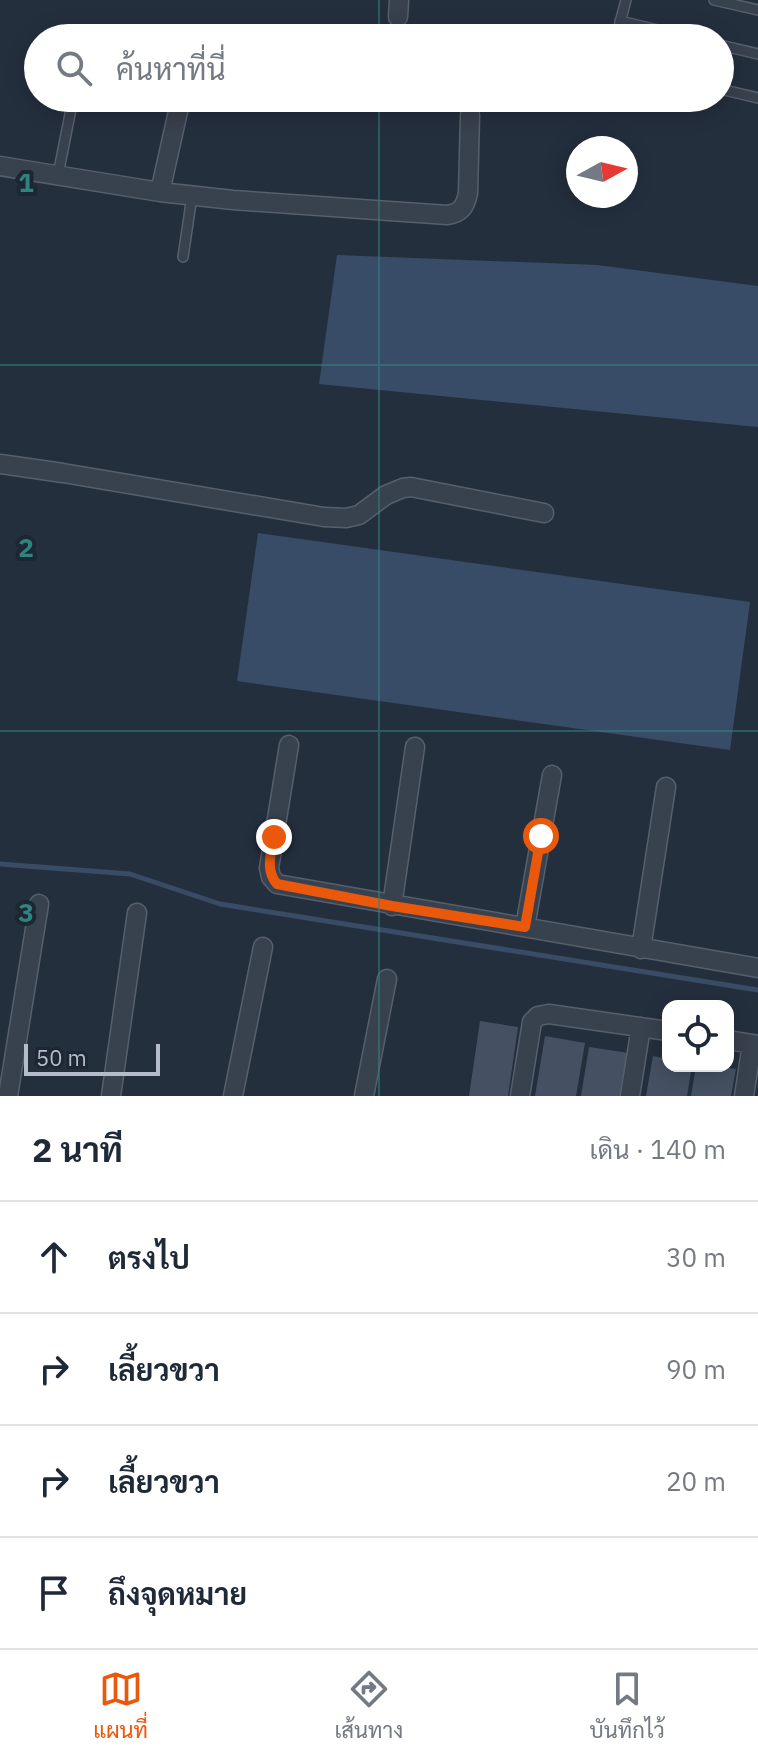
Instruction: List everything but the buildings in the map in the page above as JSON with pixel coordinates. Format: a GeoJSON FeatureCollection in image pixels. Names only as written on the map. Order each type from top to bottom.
{"type":"FeatureCollection","features":[{"type":"Feature","properties":{"kind":"street"},"geometry":{"type":"LineString","coordinates":[[160,192],[178,112]]}},
{"type":"Feature","properties":{"kind":"street"},"geometry":{"type":"LineString","coordinates":[[0,166],[192,196],[447,215],[458,213],[465,206],[468,193],[470,115]]}},
{"type":"Feature","properties":{"kind":"street"},"geometry":{"type":"LineString","coordinates":[[0,464],[324,517],[359,515],[386,495],[411,487],[544,513]]}},
{"type":"Feature","properties":{"kind":"street"},"geometry":{"type":"LineString","coordinates":[[289,745],[269,868],[277,884],[758,968]]}},
{"type":"Feature","properties":{"kind":"street"},"geometry":{"type":"LineString","coordinates":[[392,906],[415,747]]}},
{"type":"Feature","properties":{"kind":"street"},"geometry":{"type":"LineString","coordinates":[[525,927],[552,775]]}},
{"type":"Feature","properties":{"kind":"street"},"geometry":{"type":"LineString","coordinates":[[641,949],[666,787]]}},
{"type":"Feature","properties":{"kind":"street"},"geometry":{"type":"LineString","coordinates":[[8,1096],[39,904]]}},
{"type":"Feature","properties":{"kind":"street"},"geometry":{"type":"LineString","coordinates":[[111,1096],[137,913]]}},
{"type":"Feature","properties":{"kind":"street"},"geometry":{"type":"LineString","coordinates":[[233,1096],[263,947]]}},
{"type":"Feature","properties":{"kind":"street"},"geometry":{"type":"LineString","coordinates":[[364,1096],[387,979]]}},
{"type":"Feature","properties":{"kind":"street"},"geometry":{"type":"LineString","coordinates":[[520,1096],[532,1022],[538,1016],[549,1014],[662,1030]]}},
{"type":"Feature","properties":{"kind":"street"},"geometry":{"type":"LineString","coordinates":[[630,1096],[641,1027]]}},
{"type":"Feature","properties":{"kind":"street"},"geometry":{"type":"LineString","coordinates":[[734,1041],[755,1044],[744,1096]]}},
{"type":"Feature","properties":{"kind":"lane"},"geometry":{"type":"LineString","coordinates":[[619,24],[626,0]]}},
{"type":"Feature","properties":{"kind":"lane"},"geometry":{"type":"LineString","coordinates":[[714,0],[758,10]]}},
{"type":"Feature","properties":{"kind":"lane"},"geometry":{"type":"LineString","coordinates":[[620,21],[633,24]]}},
{"type":"Feature","properties":{"kind":"lane"},"geometry":{"type":"LineString","coordinates":[[734,48],[758,54]]}},
{"type":"Feature","properties":{"kind":"lane"},"geometry":{"type":"LineString","coordinates":[[734,92],[758,98]]}},
{"type":"Feature","properties":{"kind":"lane"},"geometry":{"type":"LineString","coordinates":[[58,175],[70,112]]}},
{"type":"Feature","properties":{"kind":"lane"},"geometry":{"type":"LineString","coordinates":[[183,257],[192,196]]}},
{"type":"Feature","properties":{"kind":"water"},"geometry":{"type":"Polygon","coordinates":[[[337,255],[597,265],[758,286],[758,427],[319,384],[337,255]]]}},
{"type":"Feature","properties":{"kind":"water"},"geometry":{"type":"Polygon","coordinates":[[[258,533],[750,602],[730,750],[237,681],[258,533]]]}},
{"type":"Feature","properties":{"kind":"waterway"},"geometry":{"type":"LineString","coordinates":[[0,864],[130,874],[220,904],[758,990]]}},
{"type":"Feature","properties":{"kind":"route"},"geometry":{"type":"LineString","coordinates":[[274,837],[269,868],[277,884],[525,927],[541,836]]}}]}
